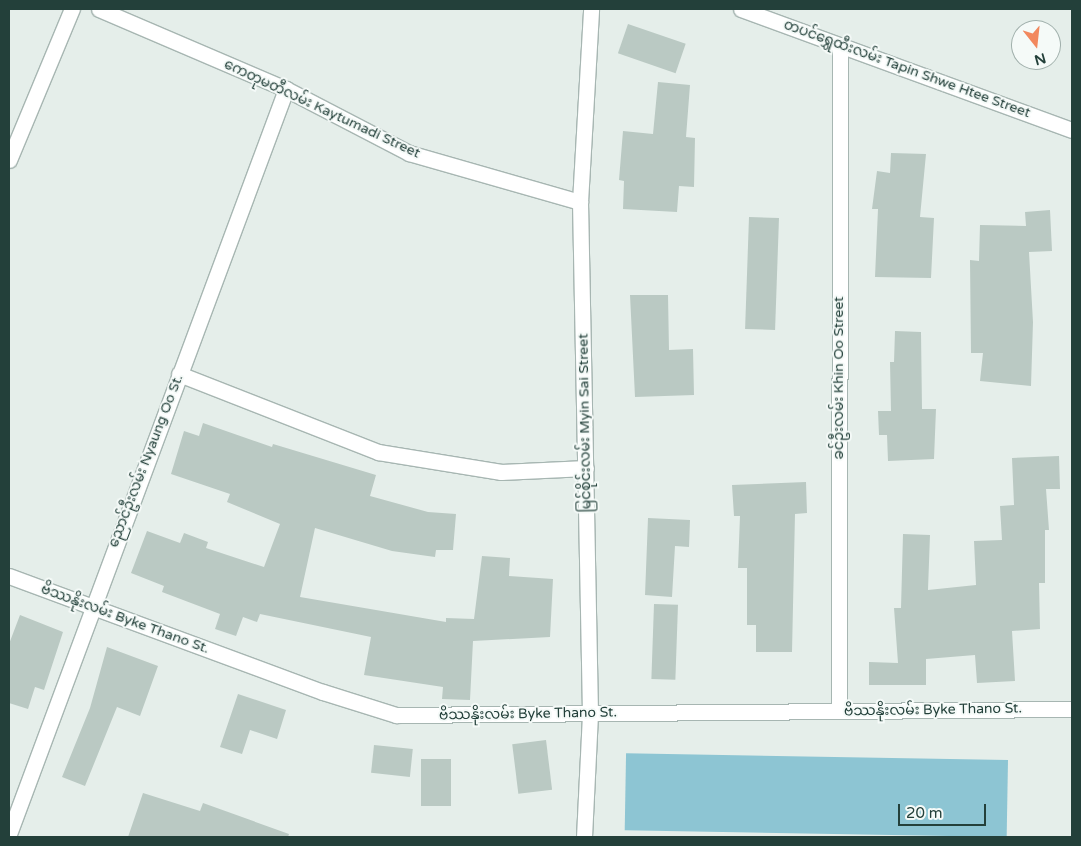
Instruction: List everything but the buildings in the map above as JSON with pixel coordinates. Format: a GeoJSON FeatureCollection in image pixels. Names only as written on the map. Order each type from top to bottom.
{"type":"FeatureCollection","features":[{"type":"Feature","properties":{"kind":"street"},"geometry":{"type":"LineString","coordinates":[[9,160],[72,9]]}},
{"type":"Feature","properties":{"kind":"street","name":"ကေတုမတီလမ်း Kaytumadi Street"},"geometry":{"type":"LineString","coordinates":[[99,9],[286,89],[409,153],[580,202]]}},
{"type":"Feature","properties":{"kind":"street","name":"မြင်စိုင်းလမ်း Myin Sai Street"},"geometry":{"type":"LineString","coordinates":[[584,837],[590,713],[580,202],[591,9]]}},
{"type":"Feature","properties":{"kind":"street","name":"တပင်ရွှေထီးလမ်း Tapin Shwe Htee Street"},"geometry":{"type":"LineString","coordinates":[[741,9],[1072,130]]}},
{"type":"Feature","properties":{"kind":"street","name":"ခင်ဦးလမ်း Khin Oo Street"},"geometry":{"type":"LineString","coordinates":[[839,711],[840,45]]}},
{"type":"Feature","properties":{"kind":"street","name":"ညောင်ဦးလမ်း Nyaung Oo St."},"geometry":{"type":"LineString","coordinates":[[9,834],[91,607],[286,89]]}},
{"type":"Feature","properties":{"kind":"street"},"geometry":{"type":"LineString","coordinates":[[179,374],[378,452],[501,472],[586,468]]}},
{"type":"Feature","properties":{"kind":"street","name":"ဗိဿနိုးလမ်း Byke Thano St."},"geometry":{"type":"LineString","coordinates":[[9,576],[323,692],[396,715],[1072,708]]}},
{"type":"Feature","properties":{"kind":"water"},"geometry":{"type":"Polygon","coordinates":[[[626,753],[1008,760],[1007,837],[625,830],[626,753]]]}}]}
